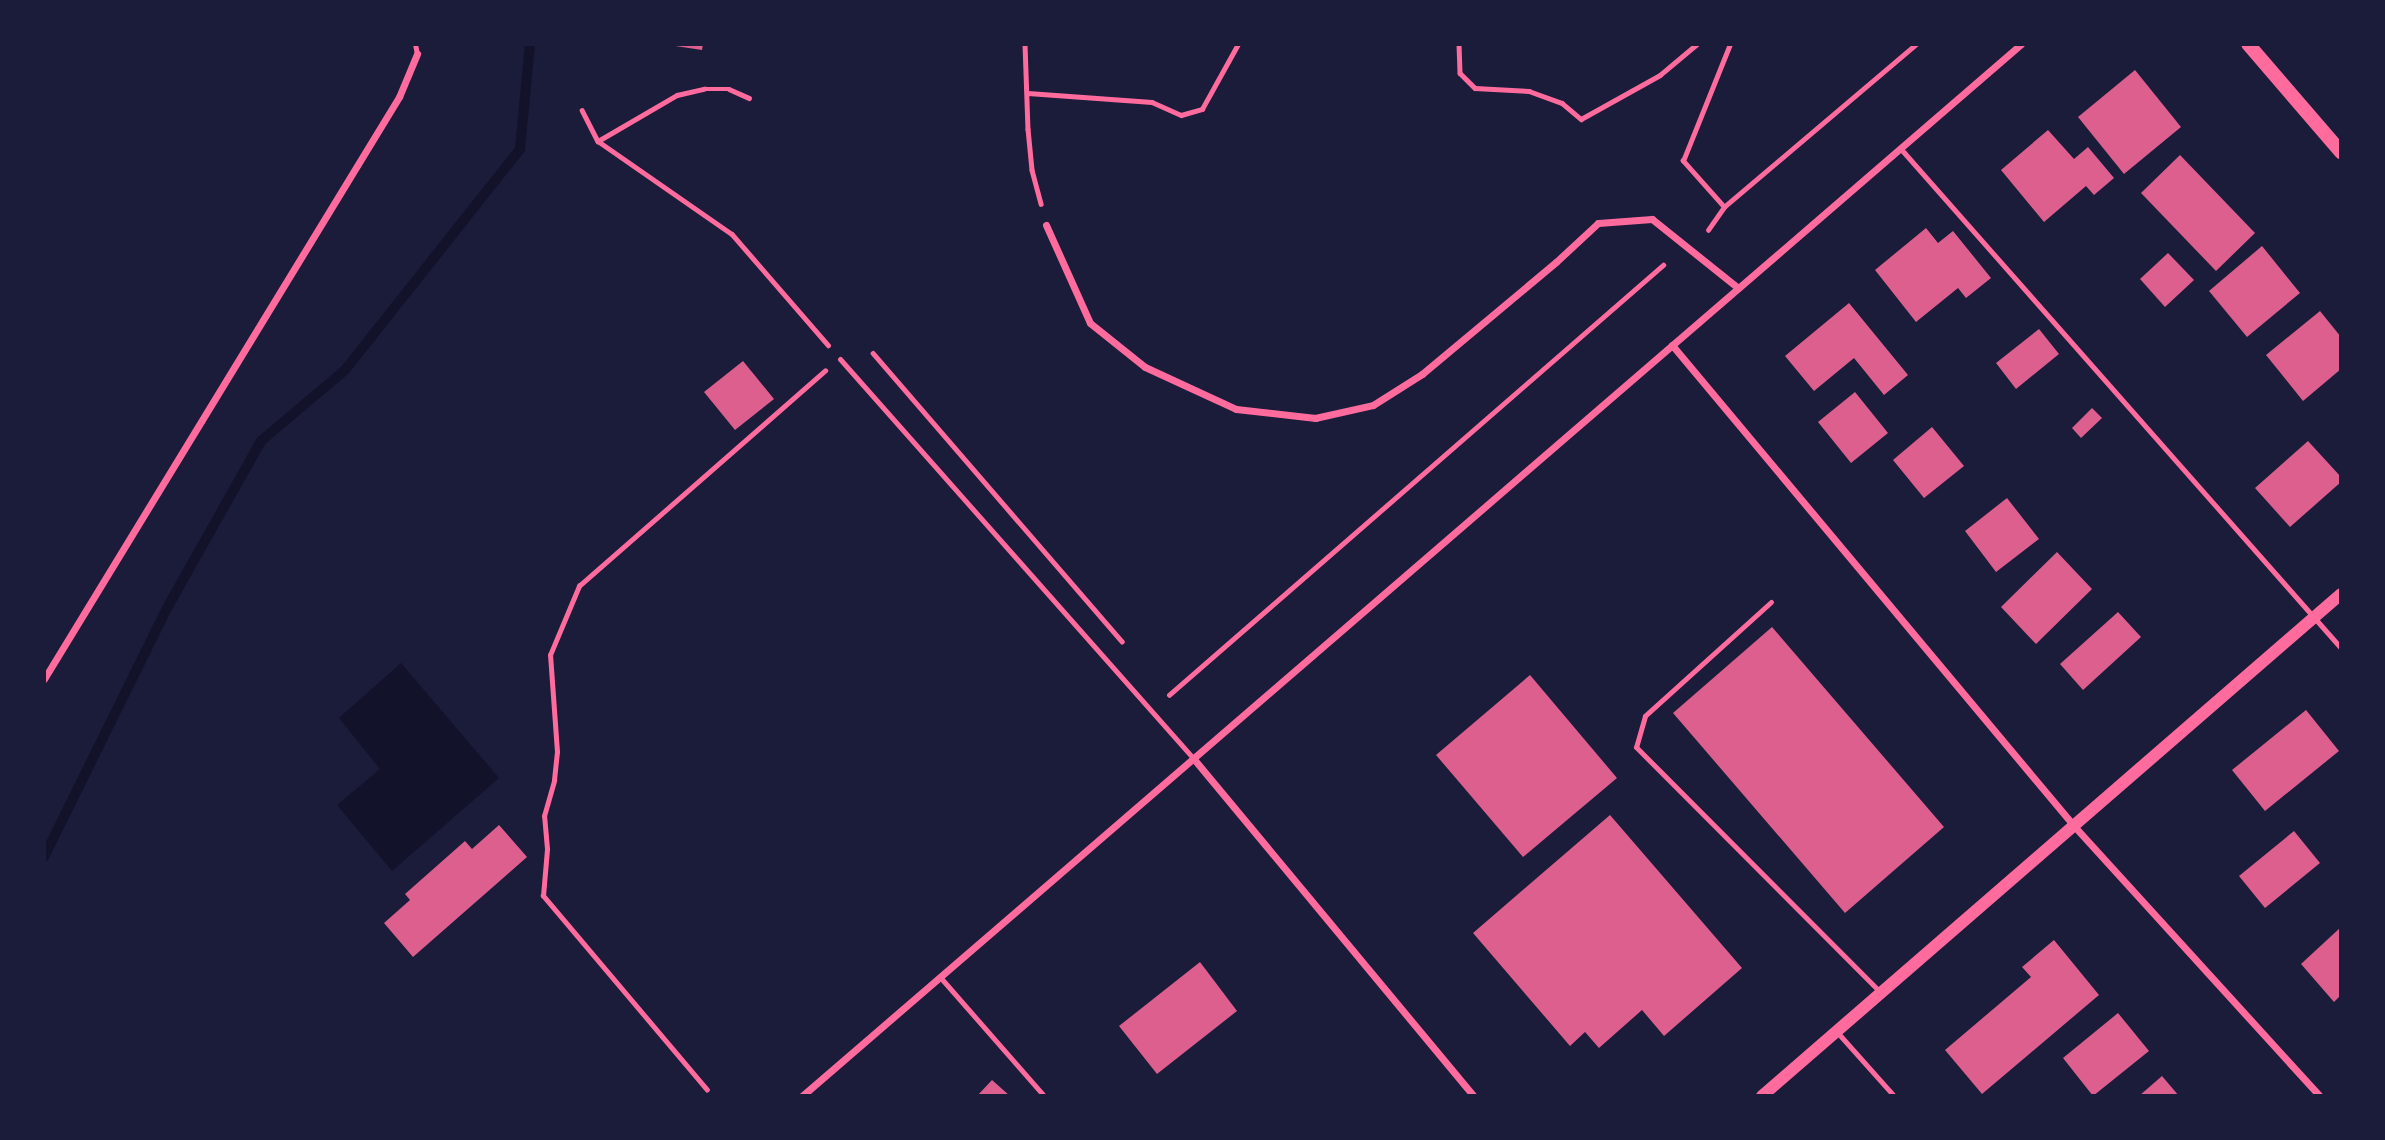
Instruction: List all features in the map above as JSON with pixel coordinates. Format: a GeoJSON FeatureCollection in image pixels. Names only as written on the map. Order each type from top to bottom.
{"type":"FeatureCollection","features":[{"type":"Feature","properties":{"kind":"main road"},"geometry":{"type":"LineString","coordinates":[[2248,44],[2341,152]]}},
{"type":"Feature","properties":{"kind":"street"},"geometry":{"type":"LineString","coordinates":[[802,1096],[2021,44]]}},
{"type":"Feature","properties":{"kind":"street"},"geometry":{"type":"LineString","coordinates":[[44,679],[399,97],[417,54]]}},
{"type":"Feature","properties":{"kind":"street"},"geometry":{"type":"LineString","coordinates":[[1046,225],[1090,323],[1145,367],[1236,409],[1315,418],[1373,405],[1422,374],[1556,262],[1598,223],[1652,219],[1738,288]]}},
{"type":"Feature","properties":{"kind":"street"},"geometry":{"type":"LineString","coordinates":[[1672,345],[2074,826],[2320,1096]]}},
{"type":"Feature","properties":{"kind":"street"},"geometry":{"type":"LineString","coordinates":[[1762,1096],[2341,594]]}},
{"type":"Feature","properties":{"kind":"street"},"geometry":{"type":"LineString","coordinates":[[1193,758],[1474,1096]]}},
{"type":"Feature","properties":{"kind":"lane"},"geometry":{"type":"LineString","coordinates":[[415,44],[417,54]]}},
{"type":"Feature","properties":{"kind":"lane"},"geometry":{"type":"LineString","coordinates":[[1900,148],[2341,648]]}},
{"type":"Feature","properties":{"kind":"lane"},"geometry":{"type":"LineString","coordinates":[[840,359],[1193,758]]}},
{"type":"Feature","properties":{"kind":"lane"},"geometry":{"type":"LineString","coordinates":[[1771,602],[1645,716],[1636,747],[1881,993]]}},
{"type":"Feature","properties":{"kind":"lane"},"geometry":{"type":"LineString","coordinates":[[940,977],[1044,1096]]}},
{"type":"Feature","properties":{"kind":"lane"},"geometry":{"type":"LineString","coordinates":[[1837,1032],[1894,1096]]}},
{"type":"Feature","properties":{"kind":"path"},"geometry":{"type":"LineString","coordinates":[[1025,44],[1032,170],[1046,225]]}},
{"type":"Feature","properties":{"kind":"path"},"geometry":{"type":"LineString","coordinates":[[1028,93],[1152,102],[1181,115],[1202,109],[1238,44]]}},
{"type":"Feature","properties":{"kind":"path"},"geometry":{"type":"LineString","coordinates":[[1459,44],[1460,73],[1475,88],[1529,91],[1562,103],[1581,119],[1660,75],[1696,44]]}},
{"type":"Feature","properties":{"kind":"path"},"geometry":{"type":"LineString","coordinates":[[1724,207],[1683,161],[1730,44]]}},
{"type":"Feature","properties":{"kind":"path"},"geometry":{"type":"LineString","coordinates":[[1708,230],[1724,207],[1916,44]]}},
{"type":"Feature","properties":{"kind":"path"},"geometry":{"type":"LineString","coordinates":[[598,141],[677,95],[704,89],[729,89],[749,98]]}},
{"type":"Feature","properties":{"kind":"path"},"geometry":{"type":"LineString","coordinates":[[582,110],[598,141],[732,234],[840,359],[579,586],[550,655],[557,752],[554,780],[544,816],[547,849],[543,896],[707,1090]]}},
{"type":"Feature","properties":{"kind":"path"},"geometry":{"type":"LineString","coordinates":[[1162,687],[1171,697],[1663,265]]}},
{"type":"Feature","properties":{"kind":"path"},"geometry":{"type":"LineString","coordinates":[[873,353],[1126,645]]}},
{"type":"Feature","properties":{"kind":"shaded area"},"geometry":{"type":"Polygon","coordinates":[[[401,663],[499,778],[392,871],[337,805],[380,769],[339,718],[401,663]]]}},
{"type":"Feature","properties":{"kind":"building"},"geometry":{"type":"Polygon","coordinates":[[[662,44],[703,44],[702,50],[662,44]]]}},
{"type":"Feature","properties":{"kind":"building"},"geometry":{"type":"Polygon","coordinates":[[[2135,70],[2181,127],[2124,174],[2078,117],[2135,70]]]}},
{"type":"Feature","properties":{"kind":"building"},"geometry":{"type":"Polygon","coordinates":[[[2048,130],[2074,159],[2088,147],[2114,178],[2094,195],[2086,186],[2044,222],[2001,170],[2048,130]]]}},
{"type":"Feature","properties":{"kind":"building"},"geometry":{"type":"Polygon","coordinates":[[[2180,155],[2255,233],[2216,271],[2141,193],[2180,155]]]}},
{"type":"Feature","properties":{"kind":"building"},"geometry":{"type":"Polygon","coordinates":[[[1926,228],[1938,243],[1953,231],[1991,278],[1966,298],[1958,288],[1916,322],[1875,270],[1926,228]]]}},
{"type":"Feature","properties":{"kind":"building"},"geometry":{"type":"Polygon","coordinates":[[[2262,246],[2300,293],[2247,337],[2209,291],[2262,246]]]}},
{"type":"Feature","properties":{"kind":"building"},"geometry":{"type":"Polygon","coordinates":[[[2168,253],[2194,280],[2165,307],[2140,279],[2168,253]]]}},
{"type":"Feature","properties":{"kind":"building"},"geometry":{"type":"Polygon","coordinates":[[[1849,303],[1908,375],[1884,395],[1854,358],[1814,391],[1785,356],[1849,303]]]}},
{"type":"Feature","properties":{"kind":"building"},"geometry":{"type":"Polygon","coordinates":[[[2320,311],[2341,337],[2341,369],[2303,401],[2266,355],[2320,311]]]}},
{"type":"Feature","properties":{"kind":"building"},"geometry":{"type":"Polygon","coordinates":[[[2039,329],[2059,354],[2016,389],[1996,363],[2039,329]]]}},
{"type":"Feature","properties":{"kind":"building"},"geometry":{"type":"Polygon","coordinates":[[[743,361],[774,399],[735,430],[704,392],[743,361]]]}},
{"type":"Feature","properties":{"kind":"building"},"geometry":{"type":"Polygon","coordinates":[[[1855,392],[1888,433],[1851,463],[1818,422],[1855,392]]]}},
{"type":"Feature","properties":{"kind":"building"},"geometry":{"type":"Polygon","coordinates":[[[2092,408],[2102,418],[2081,438],[2072,428],[2092,408]]]}},
{"type":"Feature","properties":{"kind":"building"},"geometry":{"type":"Polygon","coordinates":[[[1932,427],[1964,466],[1924,498],[1893,460],[1932,427]]]}},
{"type":"Feature","properties":{"kind":"building"},"geometry":{"type":"Polygon","coordinates":[[[2308,441],[2341,477],[2341,482],[2290,527],[2255,488],[2308,441]]]}},
{"type":"Feature","properties":{"kind":"building"},"geometry":{"type":"Polygon","coordinates":[[[2007,498],[2039,539],[1996,572],[1965,531],[2007,498]]]}},
{"type":"Feature","properties":{"kind":"building"},"geometry":{"type":"Polygon","coordinates":[[[2057,552],[2092,589],[2036,644],[2001,607],[2057,552]]]}},
{"type":"Feature","properties":{"kind":"building"},"geometry":{"type":"Polygon","coordinates":[[[2118,612],[2141,637],[2083,690],[2060,664],[2118,612]]]}},
{"type":"Feature","properties":{"kind":"building"},"geometry":{"type":"Polygon","coordinates":[[[1772,627],[1944,827],[1845,913],[1673,713],[1772,627]]]}},
{"type":"Feature","properties":{"kind":"building"},"geometry":{"type":"Polygon","coordinates":[[[1530,675],[1617,778],[1523,857],[1436,755],[1530,675]]]}},
{"type":"Feature","properties":{"kind":"building"},"geometry":{"type":"Polygon","coordinates":[[[2306,710],[2339,751],[2265,811],[2232,770],[2306,710]]]}},
{"type":"Feature","properties":{"kind":"building"},"geometry":{"type":"Polygon","coordinates":[[[1610,815],[1742,968],[1664,1036],[1642,1010],[1599,1048],[1585,1032],[1570,1046],[1473,933],[1610,815]]]}},
{"type":"Feature","properties":{"kind":"building"},"geometry":{"type":"Polygon","coordinates":[[[499,825],[527,857],[413,957],[384,923],[410,900],[405,894],[465,841],[472,849],[499,825]]]}},
{"type":"Feature","properties":{"kind":"building"},"geometry":{"type":"Polygon","coordinates":[[[2294,831],[2320,863],[2265,908],[2239,876],[2294,831]]]}},
{"type":"Feature","properties":{"kind":"building"},"geometry":{"type":"Polygon","coordinates":[[[2341,927],[2341,995],[2334,1002],[2301,964],[2341,927]]]}},
{"type":"Feature","properties":{"kind":"building"},"geometry":{"type":"Polygon","coordinates":[[[2054,940],[2099,995],[1982,1094],[1945,1050],[2031,977],[2022,967],[2054,940]]]}},
{"type":"Feature","properties":{"kind":"building"},"geometry":{"type":"Polygon","coordinates":[[[1200,962],[1237,1011],[1157,1074],[1119,1026],[1200,962]]]}},
{"type":"Feature","properties":{"kind":"building"},"geometry":{"type":"Polygon","coordinates":[[[2118,1013],[2149,1051],[2093,1096],[2063,1058],[2118,1013]]]}},
{"type":"Feature","properties":{"kind":"building"},"geometry":{"type":"Polygon","coordinates":[[[2162,1076],[2179,1096],[2139,1096],[2162,1076]]]}},
{"type":"Feature","properties":{"kind":"building"},"geometry":{"type":"Polygon","coordinates":[[[992,1080],[1010,1096],[977,1096],[992,1080]]]}},
{"type":"Feature","properties":{"kind":"waterway"},"geometry":{"type":"LineString","coordinates":[[44,857],[167,608],[261,441],[345,370],[520,149],[530,44]]}}]}
